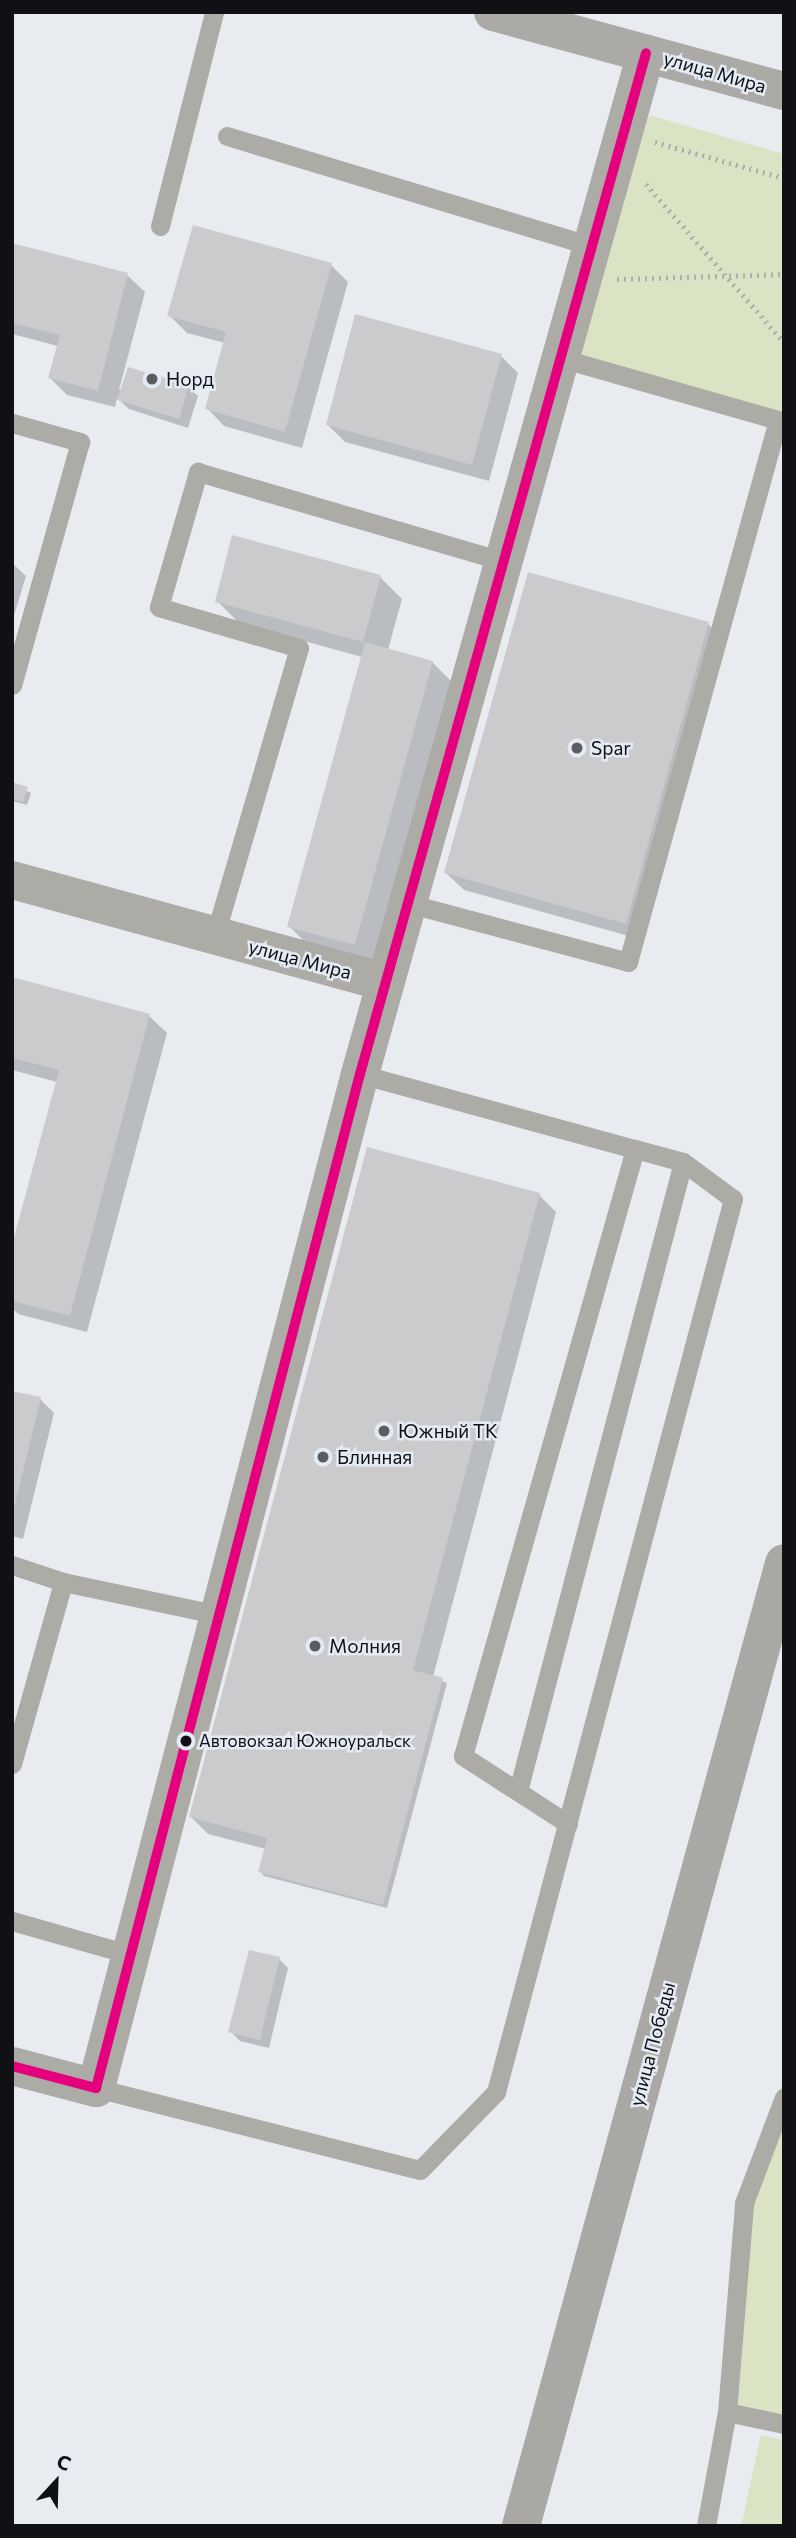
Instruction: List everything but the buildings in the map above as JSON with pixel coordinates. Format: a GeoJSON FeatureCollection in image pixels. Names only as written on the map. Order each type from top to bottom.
{"type":"FeatureCollection","features":[{"type":"Feature","properties":{"kind":"highway","name":"улица Победы"},"geometry":{"type":"LineString","coordinates":[[521,2526],[784,1565]]}},
{"type":"Feature","properties":{"kind":"street","name":"улица Мира"},"geometry":{"type":"LineString","coordinates":[[494,12],[573,22],[646,53],[784,91]]}},
{"type":"Feature","properties":{"kind":"street","name":"улица Мира"},"geometry":{"type":"LineString","coordinates":[[12,880],[385,982],[646,53]]}},
{"type":"Feature","properties":{"kind":"street"},"geometry":{"type":"LineString","coordinates":[[12,2066],[96,2088],[385,982]]}},
{"type":"Feature","properties":{"kind":"lane"},"geometry":{"type":"LineString","coordinates":[[160,226],[214,12]]}},
{"type":"Feature","properties":{"kind":"lane"},"geometry":{"type":"LineString","coordinates":[[228,136],[592,246]]}},
{"type":"Feature","properties":{"kind":"lane"},"geometry":{"type":"LineString","coordinates":[[407,903],[628,962],[778,420],[561,358]]}},
{"type":"Feature","properties":{"kind":"lane"},"geometry":{"type":"LineString","coordinates":[[12,423],[80,442],[12,685]]}},
{"type":"Feature","properties":{"kind":"lane"},"geometry":{"type":"LineString","coordinates":[[215,936],[299,648],[159,607],[198,472],[503,561]]}},
{"type":"Feature","properties":{"kind":"lane"},"geometry":{"type":"LineString","coordinates":[[96,2088],[420,2170],[496,2092],[733,1199],[682,1162],[360,1074]]}},
{"type":"Feature","properties":{"kind":"lane"},"geometry":{"type":"LineString","coordinates":[[568,1824],[463,1756],[635,1149]]}},
{"type":"Feature","properties":{"kind":"lane"},"geometry":{"type":"LineString","coordinates":[[518,1791],[682,1162]]}},
{"type":"Feature","properties":{"kind":"lane"},"geometry":{"type":"LineString","coordinates":[[12,1565],[63,1582],[219,1615]]}},
{"type":"Feature","properties":{"kind":"lane"},"geometry":{"type":"LineString","coordinates":[[12,1764],[63,1582]]}},
{"type":"Feature","properties":{"kind":"lane"},"geometry":{"type":"LineString","coordinates":[[12,1921],[131,1955]]}},
{"type":"Feature","properties":{"kind":"lane"},"geometry":{"type":"LineString","coordinates":[[706,2526],[727,2412],[744,2203],[784,2097]]}},
{"type":"Feature","properties":{"kind":"lane"},"geometry":{"type":"LineString","coordinates":[[727,2412],[784,2424]]}},
{"type":"Feature","properties":{"kind":"path"},"geometry":{"type":"LineString","coordinates":[[643,138],[784,178]]}},
{"type":"Feature","properties":{"kind":"path"},"geometry":{"type":"LineString","coordinates":[[643,181],[784,342]]}},
{"type":"Feature","properties":{"kind":"path"},"geometry":{"type":"LineString","coordinates":[[615,279],[784,274]]}},
{"type":"Feature","properties":{"kind":"green space"},"geometry":{"type":"Polygon","coordinates":[[[649,115],[784,154],[784,413],[571,353],[649,115]]]}},
{"type":"Feature","properties":{"kind":"green space"},"geometry":{"type":"Polygon","coordinates":[[[784,2097],[784,2424],[727,2412],[744,2203],[784,2097]]]}},
{"type":"Feature","properties":{"kind":"green space"},"geometry":{"type":"Polygon","coordinates":[[[761,2435],[784,2440],[784,2526],[741,2526],[761,2435]]]}},
{"type":"Feature","properties":{"kind":"transit line"},"geometry":{"type":"LineString","coordinates":[[12,2066],[96,2088],[360,1074],[646,53]]}},
{"type":"Feature","properties":{"kind":"place","name":"Норд"},"geometry":{"type":"Point","coordinates":[152,379]}},
{"type":"Feature","properties":{"kind":"place","name":"Spar"},"geometry":{"type":"Point","coordinates":[577,748]}},
{"type":"Feature","properties":{"kind":"place","name":"Южный ТК"},"geometry":{"type":"Point","coordinates":[384,1431]}},
{"type":"Feature","properties":{"kind":"place","name":"Блинная"},"geometry":{"type":"Point","coordinates":[323,1457]}},
{"type":"Feature","properties":{"kind":"place","name":"Молния"},"geometry":{"type":"Point","coordinates":[315,1646]}},
{"type":"Feature","properties":{"kind":"place","name":"Автовокзал Южноуральск"},"geometry":{"type":"Point","coordinates":[186,1741]}}]}
